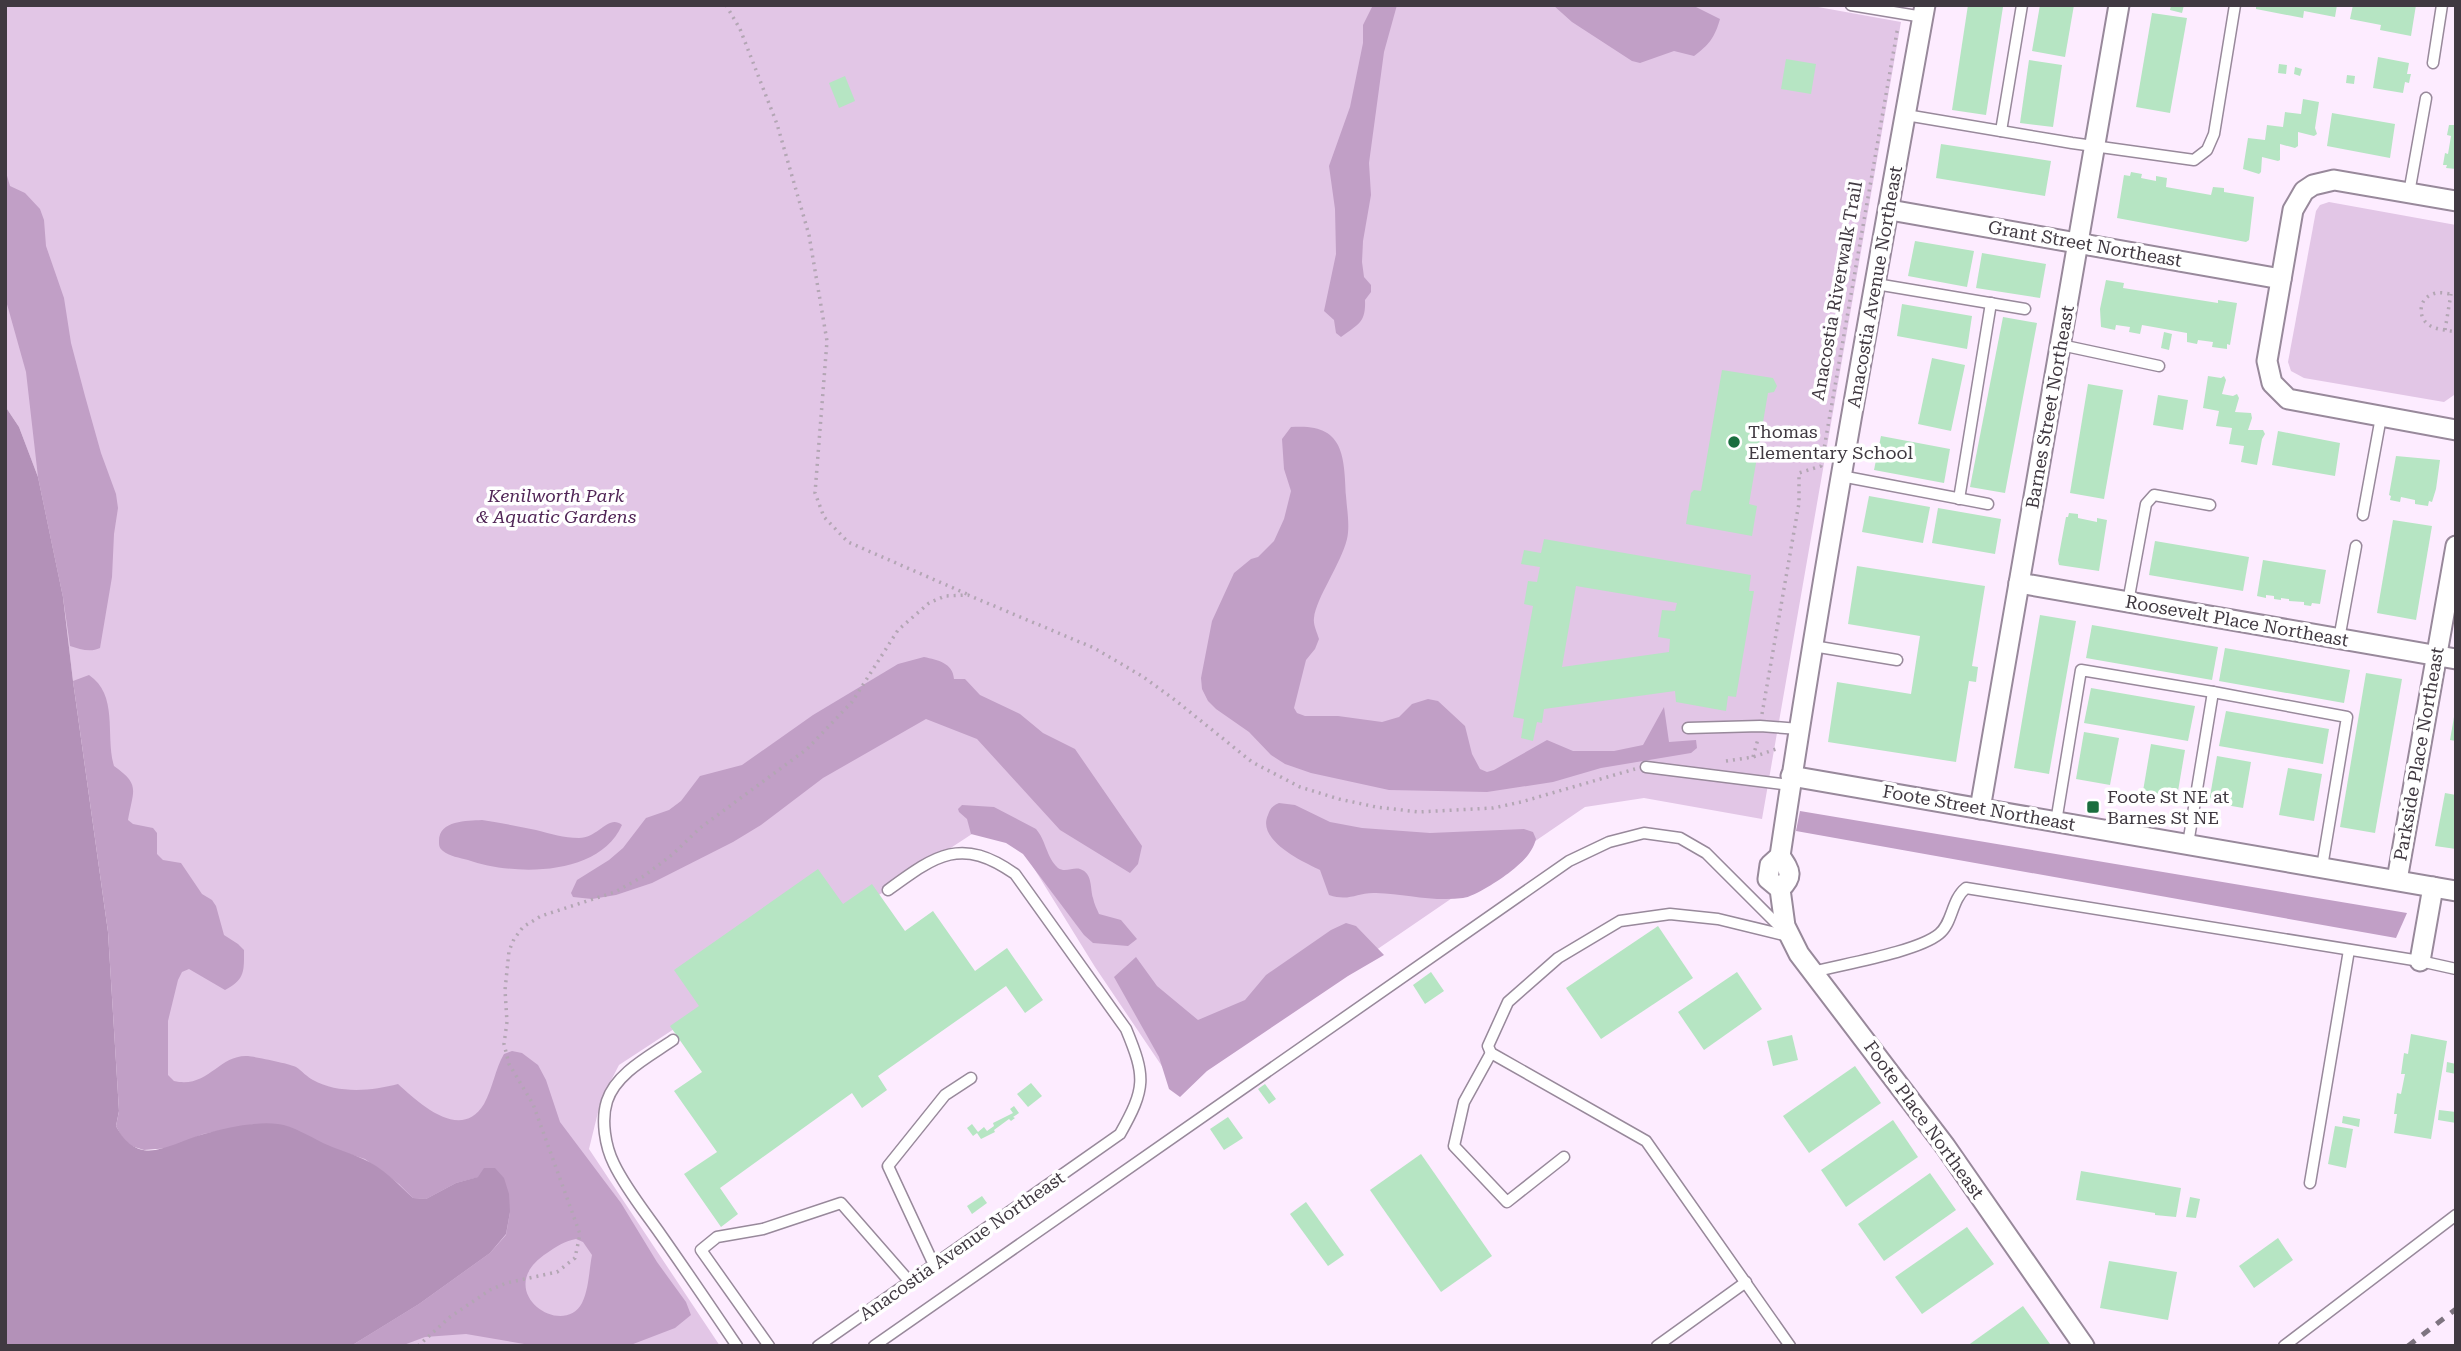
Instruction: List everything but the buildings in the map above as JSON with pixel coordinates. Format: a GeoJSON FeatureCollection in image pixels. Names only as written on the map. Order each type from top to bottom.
{"type":"FeatureCollection","features":[{"type":"Feature","properties":{"kind":"street","name":"Barnes Street Northeast"},"geometry":{"type":"LineString","coordinates":[[1980,809],[2119,5]]}},
{"type":"Feature","properties":{"kind":"street","name":"Anacostia Avenue Northeast"},"geometry":{"type":"LineString","coordinates":[[1791,781],[1841,476],[1924,11]]}},
{"type":"Feature","properties":{"kind":"street"},"geometry":{"type":"LineString","coordinates":[[2456,201],[2334,180],[2313,185],[2297,200],[2293,209],[2267,361],[2268,372],[2275,388],[2288,399],[2456,430]]}},
{"type":"Feature","properties":{"kind":"street","name":"Grant Street Northeast"},"geometry":{"type":"LineString","coordinates":[[1890,210],[2281,279]]}},
{"type":"Feature","properties":{"kind":"street","name":"Parkside Place Northeast"},"geometry":{"type":"LineString","coordinates":[[2397,880],[2446,657],[2456,546]]}},
{"type":"Feature","properties":{"kind":"street","name":"Roosevelt Place Northeast"},"geometry":{"type":"LineString","coordinates":[[2019,583],[2446,657]]}},
{"type":"Feature","properties":{"kind":"street","name":"Foote Street Northeast"},"geometry":{"type":"LineString","coordinates":[[1791,781],[1980,809],[2456,891]]}},
{"type":"Feature","properties":{"kind":"street","name":"Foote Place Northeast"},"geometry":{"type":"LineString","coordinates":[[1791,781],[1780,856],[1789,870],[1788,881],[1780,889],[1783,919],[1789,936],[1944,1146],[2084,1346]]}},
{"type":"Feature","properties":{"kind":"street"},"geometry":{"type":"LineString","coordinates":[[2420,961],[2433,887]]}},
{"type":"Feature","properties":{"kind":"lane"},"geometry":{"type":"LineString","coordinates":[[1851,5],[1924,11]]}},
{"type":"Feature","properties":{"kind":"lane"},"geometry":{"type":"LineString","coordinates":[[2001,131],[2022,5]]}},
{"type":"Feature","properties":{"kind":"lane"},"geometry":{"type":"LineString","coordinates":[[1906,115],[2095,147],[2194,160],[2207,150],[2214,134],[2235,5]]}},
{"type":"Feature","properties":{"kind":"lane"},"geometry":{"type":"LineString","coordinates":[[2432,63],[2442,5]]}},
{"type":"Feature","properties":{"kind":"lane"},"geometry":{"type":"LineString","coordinates":[[2409,193],[2426,98]]}},
{"type":"Feature","properties":{"kind":"lane"},"geometry":{"type":"LineString","coordinates":[[1876,284],[2025,309]]}},
{"type":"Feature","properties":{"kind":"lane"},"geometry":{"type":"LineString","coordinates":[[1959,499],[1991,303]]}},
{"type":"Feature","properties":{"kind":"lane"},"geometry":{"type":"LineString","coordinates":[[2061,345],[2159,366]]}},
{"type":"Feature","properties":{"kind":"lane"},"geometry":{"type":"LineString","coordinates":[[2362,515],[2381,417]]}},
{"type":"Feature","properties":{"kind":"lane"},"geometry":{"type":"LineString","coordinates":[[1841,476],[1988,504]]}},
{"type":"Feature","properties":{"kind":"lane"},"geometry":{"type":"LineString","coordinates":[[2127,602],[2146,504],[2154,495],[2210,505]]}},
{"type":"Feature","properties":{"kind":"lane"},"geometry":{"type":"LineString","coordinates":[[2339,639],[2356,545]]}},
{"type":"Feature","properties":{"kind":"lane"},"geometry":{"type":"LineString","coordinates":[[1813,646],[1897,660]]}},
{"type":"Feature","properties":{"kind":"lane"},"geometry":{"type":"LineString","coordinates":[[2056,822],[2081,670],[2213,692],[2347,717],[2322,867]]}},
{"type":"Feature","properties":{"kind":"lane"},"geometry":{"type":"LineString","coordinates":[[2188,845],[2213,692]]}},
{"type":"Feature","properties":{"kind":"lane"},"geometry":{"type":"LineString","coordinates":[[1688,728],[1760,726],[1799,729]]}},
{"type":"Feature","properties":{"kind":"lane"},"geometry":{"type":"LineString","coordinates":[[1646,767],[1791,781]]}},
{"type":"Feature","properties":{"kind":"lane"},"geometry":{"type":"LineString","coordinates":[[874,1346],[1569,861],[1609,842],[1644,833],[1680,838],[1706,852],[1789,936]]}},
{"type":"Feature","properties":{"kind":"lane","name":"Anacostia Avenue Northeast"},"geometry":{"type":"LineString","coordinates":[[818,1346],[1120,1134],[1137,1105],[1142,1078],[1137,1055],[1126,1029],[1035,898],[1015,874],[995,860],[978,854],[952,854],[926,862],[887,890]]}},
{"type":"Feature","properties":{"kind":"lane"},"geometry":{"type":"LineString","coordinates":[[1813,972],[1909,948],[1937,936],[1944,929],[1959,894],[1966,888],[2456,969]]}},
{"type":"Feature","properties":{"kind":"lane"},"geometry":{"type":"LineString","coordinates":[[1789,936],[1718,919],[1670,914],[1620,921],[1558,958],[1508,1002],[1488,1046],[1491,1053],[1646,1140],[1790,1346]]}},
{"type":"Feature","properties":{"kind":"lane"},"geometry":{"type":"LineString","coordinates":[[2310,1183],[2348,950]]}},
{"type":"Feature","properties":{"kind":"lane"},"geometry":{"type":"LineString","coordinates":[[673,1040],[630,1070],[618,1083],[607,1100],[604,1120],[606,1141],[613,1163],[737,1346]]}},
{"type":"Feature","properties":{"kind":"lane"},"geometry":{"type":"LineString","coordinates":[[1491,1053],[1464,1102],[1454,1146],[1507,1202],[1564,1157]]}},
{"type":"Feature","properties":{"kind":"lane"},"geometry":{"type":"LineString","coordinates":[[934,1265],[888,1166],[945,1095],[971,1078]]}},
{"type":"Feature","properties":{"kind":"lane"},"geometry":{"type":"LineString","coordinates":[[769,1346],[701,1250],[717,1237],[763,1229],[841,1203],[910,1282]]}},
{"type":"Feature","properties":{"kind":"lane"},"geometry":{"type":"LineString","coordinates":[[2284,1346],[2456,1215]]}},
{"type":"Feature","properties":{"kind":"lane"},"geometry":{"type":"LineString","coordinates":[[1657,1346],[1746,1282]]}},
{"type":"Feature","properties":{"kind":"path"},"geometry":{"type":"LineString","coordinates":[[726,5],[740,29],[777,124],[809,235],[827,341],[815,493],[824,517],[848,542],[968,595]]}},
{"type":"Feature","properties":{"kind":"path","name":"Anacostia Riverwalk Trail"},"geometry":{"type":"LineString","coordinates":[[1762,716],[1799,503],[1799,473],[1821,466],[1899,21]]}},
{"type":"Feature","properties":{"kind":"path"},"geometry":{"type":"LineString","coordinates":[[2445,330],[2454,294],[2433,293],[2424,300],[2421,311],[2423,320],[2431,327],[2445,330],[2456,332]]}},
{"type":"Feature","properties":{"kind":"path"},"geometry":{"type":"LineString","coordinates":[[1758,737],[1753,757],[1779,748]]}},
{"type":"Feature","properties":{"kind":"green space","name":"Kenilworth Park & Aquatic Gardens"},"geometry":{"type":"Polygon","coordinates":[[[5,5],[1807,5],[1901,22],[1762,819],[1644,798],[1585,807],[1176,1087],[1095,967],[1001,815],[619,1065],[601,1100],[589,1149],[720,1346],[351,1346],[377,1329],[170,1148],[73,681],[63,597],[38,477],[19,427],[5,406],[5,5]]]}},
{"type":"Feature","properties":{"kind":"green space"},"geometry":{"type":"Polygon","coordinates":[[[2329,202],[2456,225],[2456,384],[2454,395],[2444,402],[2304,378],[2291,371],[2288,362],[2316,211],[2320,205],[2329,202]]]}},
{"type":"Feature","properties":{"kind":"shaded area"},"geometry":{"type":"Polygon","coordinates":[[[1373,5],[1397,5],[1384,52],[1369,163],[1371,195],[1362,262],[1364,277],[1371,285],[1371,292],[1365,300],[1362,318],[1341,337],[1336,333],[1334,320],[1324,311],[1336,254],[1335,209],[1329,166],[1350,107],[1363,43],[1363,25],[1373,5]]]}},
{"type":"Feature","properties":{"kind":"shaded area"},"geometry":{"type":"Polygon","coordinates":[[[1553,5],[1692,5],[1720,19],[1711,40],[1694,56],[1674,51],[1640,63],[1632,61],[1572,22],[1553,5]]]}},
{"type":"Feature","properties":{"kind":"shaded area"},"geometry":{"type":"Polygon","coordinates":[[[5,169],[10,186],[25,193],[40,209],[44,220],[46,246],[64,298],[71,343],[101,453],[116,494],[118,508],[112,577],[100,648],[92,650],[70,646],[63,597],[38,477],[26,372],[5,297],[5,169]]]}},
{"type":"Feature","properties":{"kind":"shaded area"},"geometry":{"type":"Polygon","coordinates":[[[5,406],[19,427],[38,477],[63,597],[108,932],[119,1111],[116,1126],[135,1147],[156,1150],[204,1134],[241,1126],[260,1123],[284,1125],[370,1162],[390,1176],[413,1198],[426,1199],[456,1183],[478,1177],[484,1168],[495,1168],[504,1178],[509,1194],[510,1212],[506,1234],[490,1253],[419,1304],[351,1346],[5,1346],[5,406]]]}},
{"type":"Feature","properties":{"kind":"shaded area"},"geometry":{"type":"Polygon","coordinates":[[[1291,427],[1322,430],[1338,444],[1344,467],[1348,523],[1344,549],[1316,610],[1314,623],[1319,639],[1306,660],[1294,708],[1297,713],[1305,716],[1338,716],[1382,722],[1399,717],[1412,704],[1428,699],[1438,701],[1465,726],[1472,754],[1480,769],[1487,772],[1547,740],[1573,751],[1614,751],[1643,745],[1664,707],[1669,742],[1696,740],[1697,748],[1691,753],[1601,768],[1553,782],[1487,792],[1389,790],[1311,773],[1285,764],[1271,755],[1249,732],[1208,701],[1202,689],[1201,678],[1212,621],[1234,573],[1251,559],[1258,557],[1274,541],[1284,519],[1291,491],[1284,469],[1282,439],[1291,427]]]}},
{"type":"Feature","properties":{"kind":"shaded area"},"geometry":{"type":"Polygon","coordinates":[[[924,657],[944,663],[951,669],[954,679],[965,679],[980,695],[1020,714],[1043,733],[1075,749],[1142,846],[1138,864],[1130,873],[1060,830],[977,739],[926,719],[823,778],[761,825],[733,842],[652,883],[616,895],[592,899],[573,897],[571,893],[577,880],[623,848],[646,818],[669,810],[681,801],[700,776],[742,765],[813,715],[898,664],[924,657]]]}},
{"type":"Feature","properties":{"kind":"shaded area"},"geometry":{"type":"Polygon","coordinates":[[[89,675],[104,693],[108,705],[114,766],[128,778],[133,789],[128,820],[133,824],[153,828],[157,833],[157,854],[163,860],[181,863],[202,894],[216,906],[224,935],[244,950],[242,974],[225,990],[189,969],[182,972],[168,1021],[168,1075],[174,1081],[196,1080],[229,1060],[248,1056],[296,1067],[313,1080],[333,1088],[366,1090],[398,1084],[417,1101],[441,1116],[464,1120],[475,1115],[484,1104],[504,1054],[512,1051],[522,1053],[538,1065],[560,1122],[621,1203],[657,1262],[686,1302],[691,1315],[675,1328],[628,1346],[536,1346],[466,1334],[425,1337],[401,1346],[351,1346],[419,1304],[490,1253],[506,1235],[510,1212],[479,1177],[456,1183],[426,1199],[413,1198],[365,1159],[255,1124],[203,1134],[170,1148],[144,1150],[131,1146],[123,1139],[116,1126],[119,1111],[108,932],[73,681],[89,675]],[[576,1239],[564,1243],[531,1267],[526,1282],[528,1295],[536,1306],[547,1313],[560,1316],[572,1313],[582,1303],[592,1255],[583,1242],[576,1239]]]}},
{"type":"Feature","properties":{"kind":"shaded area"},"geometry":{"type":"Polygon","coordinates":[[[1279,803],[1295,805],[1330,822],[1362,828],[1430,833],[1524,829],[1533,832],[1536,839],[1529,853],[1506,875],[1468,897],[1441,899],[1376,893],[1336,897],[1329,895],[1320,870],[1283,849],[1269,833],[1266,824],[1268,815],[1279,803]]]}},
{"type":"Feature","properties":{"kind":"shaded area"},"geometry":{"type":"Polygon","coordinates":[[[962,805],[994,807],[1036,829],[1058,868],[1080,869],[1087,874],[1099,914],[1121,920],[1137,939],[1128,946],[1093,943],[1084,935],[1023,854],[1006,843],[971,834],[967,819],[958,809],[962,805]]]}},
{"type":"Feature","properties":{"kind":"shaded area"},"geometry":{"type":"Polygon","coordinates":[[[1800,811],[2407,913],[2396,938],[1796,831],[1800,811]]]}},
{"type":"Feature","properties":{"kind":"shaded area"},"geometry":{"type":"Polygon","coordinates":[[[482,820],[573,838],[586,837],[612,822],[622,825],[611,842],[595,855],[553,868],[508,869],[451,856],[441,849],[440,834],[449,825],[482,820]]]}},
{"type":"Feature","properties":{"kind":"shaded area"},"geometry":{"type":"Polygon","coordinates":[[[1346,923],[1356,926],[1384,955],[1348,976],[1207,1071],[1180,1097],[1169,1089],[1159,1057],[1114,977],[1136,957],[1157,986],[1198,1020],[1245,1000],[1266,975],[1331,930],[1346,923]]]}},
{"type":"Feature","properties":{"kind":"railway"},"geometry":{"type":"LineString","coordinates":[[2408,1346],[2456,1309]]}},
{"type":"Feature","properties":{"kind":"place","name":"Thomas Elementary School"},"geometry":{"type":"Point","coordinates":[1734,442]}},
{"type":"Feature","properties":{"kind":"place","name":"Foote St NE at Barnes St NE"},"geometry":{"type":"Point","coordinates":[2093,807]}}]}
